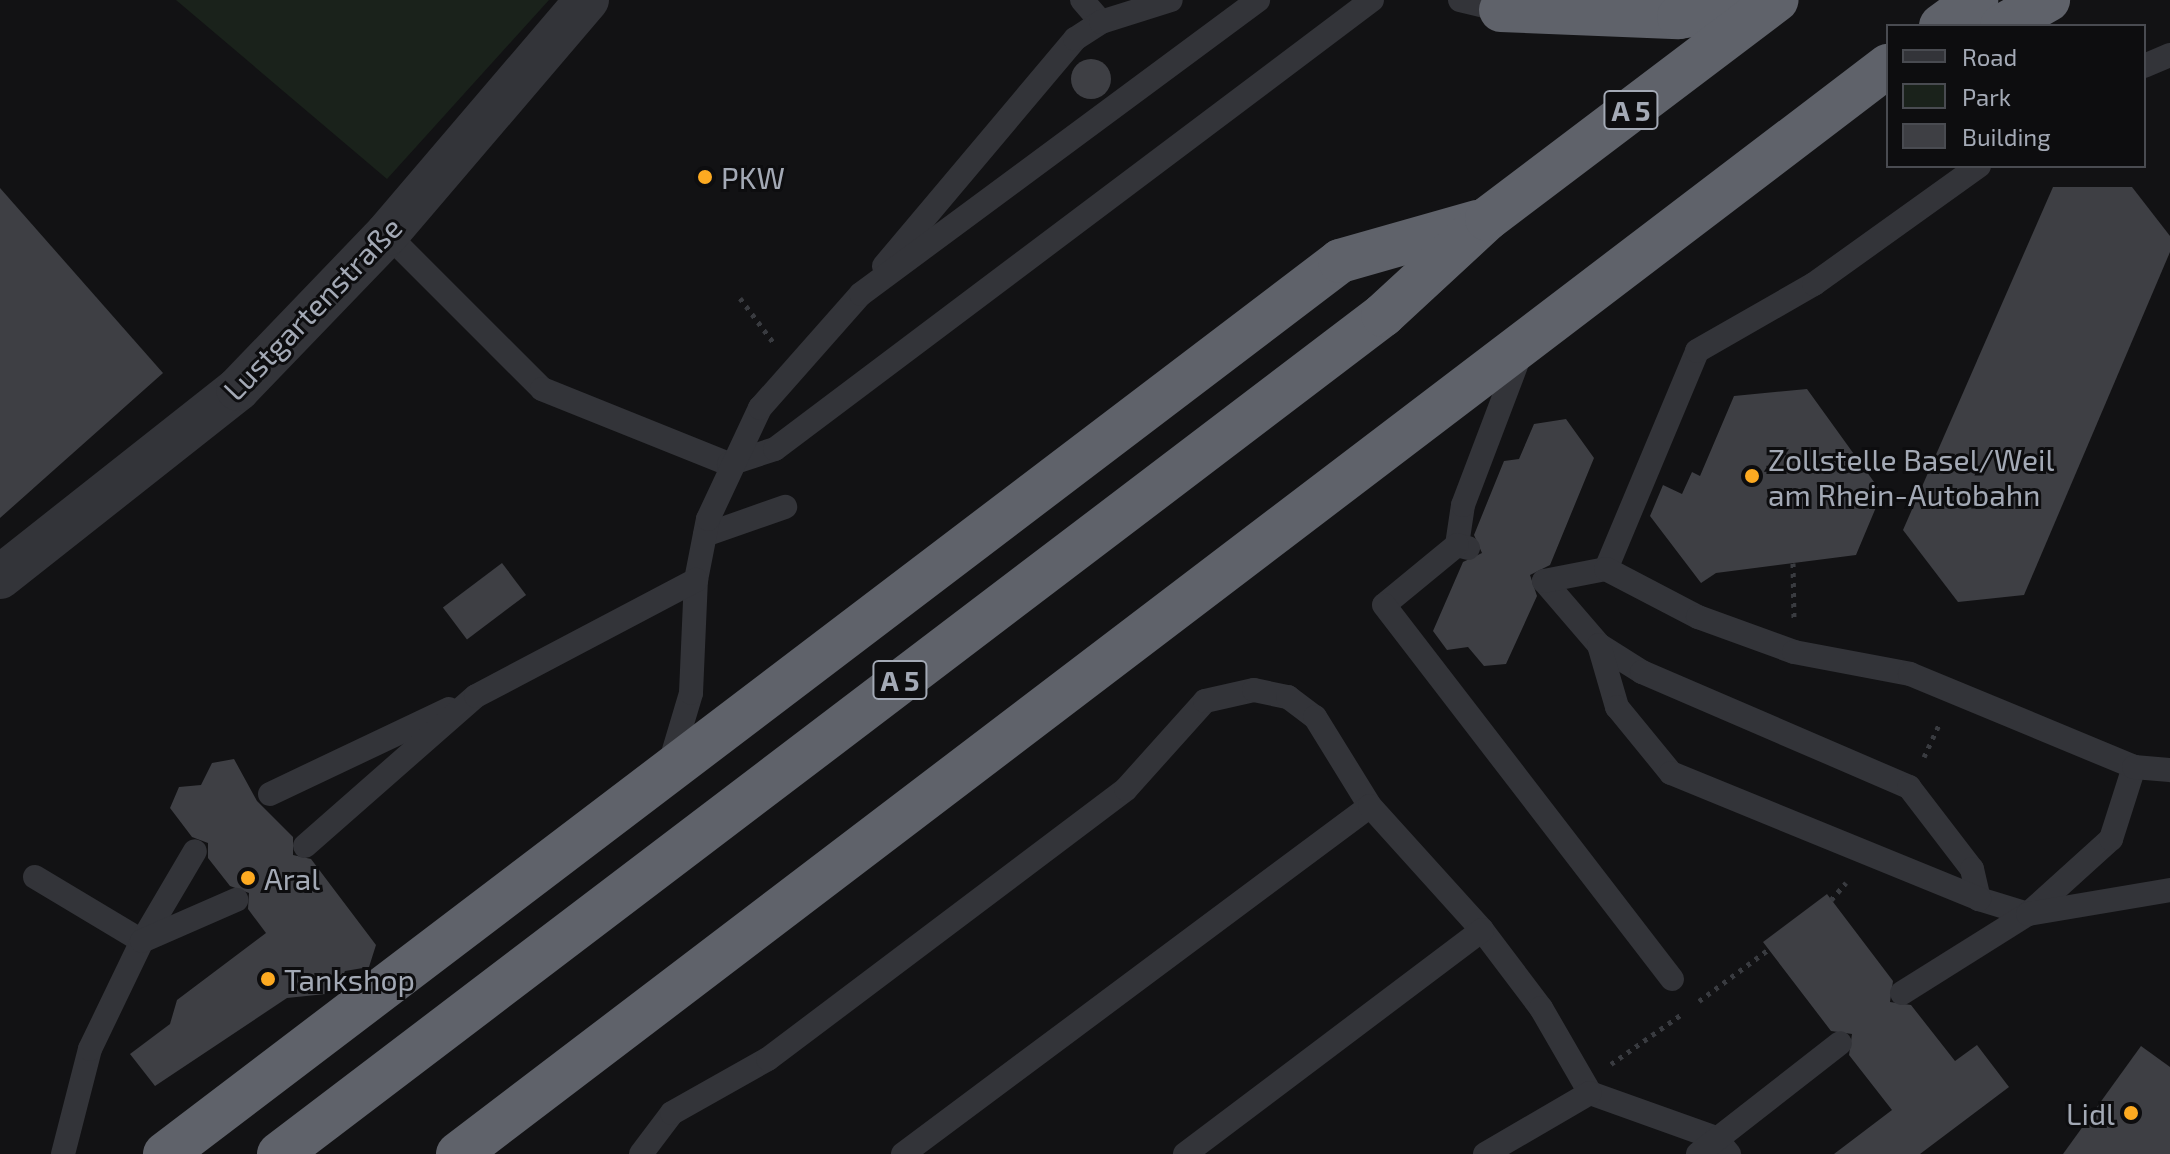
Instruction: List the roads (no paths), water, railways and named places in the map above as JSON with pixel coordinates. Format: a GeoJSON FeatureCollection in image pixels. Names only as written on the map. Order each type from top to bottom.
{"type":"FeatureCollection","features":[{"type":"Feature","properties":{"kind":"highway"},"geometry":{"type":"LineString","coordinates":[[1944,24],[1976,0]]}},
{"type":"Feature","properties":{"kind":"highway"},"geometry":{"type":"LineString","coordinates":[[2006,24],[2048,0]]}},
{"type":"Feature","properties":{"kind":"highway"},"geometry":{"type":"LineString","coordinates":[[1501,10],[1679,17],[1776,1]]}},
{"type":"Feature","properties":{"kind":"highway","name":"A 5"},"geometry":{"type":"LineString","coordinates":[[279,1154],[1383,315],[1487,219],[1776,1]]}},
{"type":"Feature","properties":{"kind":"highway"},"geometry":{"type":"LineString","coordinates":[[458,1154],[1886,68]]}},
{"type":"Feature","properties":{"kind":"highway"},"geometry":{"type":"LineString","coordinates":[[1797,135],[1886,90]]}},
{"type":"Feature","properties":{"kind":"highway"},"geometry":{"type":"LineString","coordinates":[[165,1154],[1340,261],[1487,219]]}},
{"type":"Feature","properties":{"kind":"street","name":"Lustgartenstraße"},"geometry":{"type":"LineString","coordinates":[[0,577],[238,389],[387,234],[587,0]]}},
{"type":"Feature","properties":{"kind":"lane"},"geometry":{"type":"LineString","coordinates":[[1082,0],[1101,22]]}},
{"type":"Feature","properties":{"kind":"lane"},"geometry":{"type":"LineString","coordinates":[[668,769],[691,693],[696,580],[705,535],[729,464],[793,369],[861,294],[1046,72],[1101,22],[1171,0]]}},
{"type":"Feature","properties":{"kind":"lane"},"geometry":{"type":"LineString","coordinates":[[861,294],[1258,0]]}},
{"type":"Feature","properties":{"kind":"lane"},"geometry":{"type":"LineString","coordinates":[[387,234],[542,389],[729,464],[775,449],[1372,0]]}},
{"type":"Feature","properties":{"kind":"lane"},"geometry":{"type":"LineString","coordinates":[[1460,0],[1501,10]]}},
{"type":"Feature","properties":{"kind":"lane"},"geometry":{"type":"LineString","coordinates":[[2146,65],[2170,55]]}},
{"type":"Feature","properties":{"kind":"lane"},"geometry":{"type":"LineString","coordinates":[[1606,569],[1697,351],[1814,284],[1976,168]]}},
{"type":"Feature","properties":{"kind":"lane"},"geometry":{"type":"LineString","coordinates":[[1524,345],[1463,505],[1463,546],[1384,605],[1672,979]]}},
{"type":"Feature","properties":{"kind":"lane"},"geometry":{"type":"LineString","coordinates":[[705,535],[785,507]]}},
{"type":"Feature","properties":{"kind":"lane"},"geometry":{"type":"LineString","coordinates":[[1979,899],[1972,869],[1909,787],[1642,672],[1599,645],[1544,581],[1606,569],[1698,617],[1794,652],[1910,674],[2134,767],[2170,770]]}},
{"type":"Feature","properties":{"kind":"lane"},"geometry":{"type":"LineString","coordinates":[[270,794],[476,696],[696,580]]}},
{"type":"Feature","properties":{"kind":"lane"},"geometry":{"type":"LineString","coordinates":[[1599,645],[1617,707],[1671,773],[1979,899],[2028,914],[2170,890]]}},
{"type":"Feature","properties":{"kind":"lane"},"geometry":{"type":"LineString","coordinates":[[641,1154],[672,1113],[768,1059],[1126,789],[1205,701],[1254,690],[1288,697],[1315,717],[1370,806],[1482,930],[1541,1008],[1587,1088],[1715,1149],[1840,1043]]}},
{"type":"Feature","properties":{"kind":"lane"},"geometry":{"type":"LineString","coordinates":[[305,846],[476,696]]}},
{"type":"Feature","properties":{"kind":"lane"},"geometry":{"type":"LineString","coordinates":[[1902,993],[2028,914],[2111,839],[2134,767]]}},
{"type":"Feature","properties":{"kind":"lane"},"geometry":{"type":"LineString","coordinates":[[903,1154],[1370,806]]}},
{"type":"Feature","properties":{"kind":"lane"},"geometry":{"type":"LineString","coordinates":[[63,1154],[90,1049],[142,941],[195,851]]}},
{"type":"Feature","properties":{"kind":"lane"},"geometry":{"type":"LineString","coordinates":[[35,877],[142,941]]}},
{"type":"Feature","properties":{"kind":"lane"},"geometry":{"type":"LineString","coordinates":[[142,941],[236,900]]}},
{"type":"Feature","properties":{"kind":"lane"},"geometry":{"type":"LineString","coordinates":[[1185,1154],[1482,930]]}},
{"type":"Feature","properties":{"kind":"lane"},"geometry":{"type":"LineString","coordinates":[[1485,1154],[1587,1088]]}},
{"type":"Feature","properties":{"kind":"place","name":"PKW"},"geometry":{"type":"Point","coordinates":[705,177]}},
{"type":"Feature","properties":{"kind":"place","name":"Zollstelle Basel/Weil am Rhein-Autobahn"},"geometry":{"type":"Point","coordinates":[1752,476]}},
{"type":"Feature","properties":{"kind":"place","name":"Aral"},"geometry":{"type":"Point","coordinates":[248,878]}},
{"type":"Feature","properties":{"kind":"place","name":"Tankshop"},"geometry":{"type":"Point","coordinates":[268,979]}},
{"type":"Feature","properties":{"kind":"place","name":"Lidl"},"geometry":{"type":"Point","coordinates":[2131,1113]}}]}
